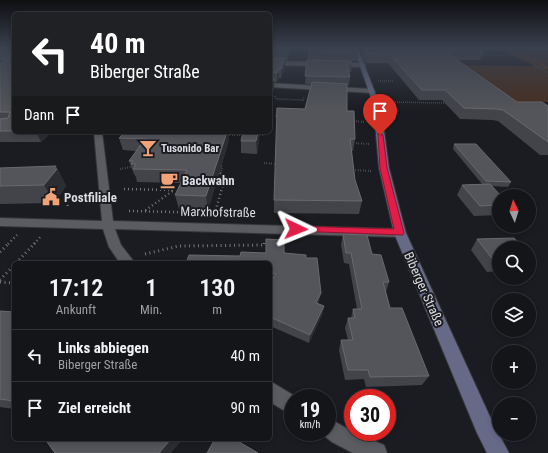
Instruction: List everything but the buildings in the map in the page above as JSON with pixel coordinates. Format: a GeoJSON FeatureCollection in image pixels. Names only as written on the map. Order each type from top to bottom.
{"type":"FeatureCollection","features":[{"type":"Feature","properties":{"kind":"main road","name":"Biberger Straße"},"geometry":{"type":"LineString","coordinates":[[364,69],[372,91],[379,123],[384,172],[400,233],[484,426],[498,453]]}},
{"type":"Feature","properties":{"kind":"street"},"geometry":{"type":"LineString","coordinates":[[272,84],[372,91]]}},
{"type":"Feature","properties":{"kind":"street"},"geometry":{"type":"LineString","coordinates":[[98,134],[108,226],[115,247],[126,261]]}},
{"type":"Feature","properties":{"kind":"street","name":"Marxhofstraße"},"geometry":{"type":"LineString","coordinates":[[0,222],[108,226],[133,225],[267,228],[400,233]]}},
{"type":"Feature","properties":{"kind":"street"},"geometry":{"type":"LineString","coordinates":[[272,393],[284,401]]}},
{"type":"Feature","properties":{"kind":"street"},"geometry":{"type":"LineString","coordinates":[[336,433],[376,453]]}},
{"type":"Feature","properties":{"kind":"path"},"geometry":{"type":"LineString","coordinates":[[374,102],[455,103]]}},
{"type":"Feature","properties":{"kind":"path"},"geometry":{"type":"LineString","coordinates":[[277,108],[276,116],[284,117]]}},
{"type":"Feature","properties":{"kind":"path"},"geometry":{"type":"LineString","coordinates":[[344,121],[379,123]]}},
{"type":"Feature","properties":{"kind":"path"},"geometry":{"type":"LineString","coordinates":[[226,135],[248,135]]}},
{"type":"Feature","properties":{"kind":"path"},"geometry":{"type":"LineString","coordinates":[[256,135],[263,135]]}},
{"type":"Feature","properties":{"kind":"path"},"geometry":{"type":"LineString","coordinates":[[345,142],[381,145]]}},
{"type":"Feature","properties":{"kind":"path"},"geometry":{"type":"LineString","coordinates":[[264,163],[279,164]]}},
{"type":"Feature","properties":{"kind":"path"},"geometry":{"type":"LineString","coordinates":[[120,169],[138,165]]}},
{"type":"Feature","properties":{"kind":"path"},"geometry":{"type":"LineString","coordinates":[[214,166],[222,166],[220,174],[225,178],[215,214]]}},
{"type":"Feature","properties":{"kind":"path"},"geometry":{"type":"LineString","coordinates":[[346,170],[384,172]]}},
{"type":"Feature","properties":{"kind":"path"},"geometry":{"type":"LineString","coordinates":[[124,189],[174,190],[143,212]]}},
{"type":"Feature","properties":{"kind":"path"},"geometry":{"type":"LineString","coordinates":[[66,193],[68,208]]}},
{"type":"Feature","properties":{"kind":"path"},"geometry":{"type":"LineString","coordinates":[[129,211],[236,214],[237,219]]}},
{"type":"Feature","properties":{"kind":"path"},"geometry":{"type":"LineString","coordinates":[[145,254],[178,246],[264,245],[267,228]]}},
{"type":"Feature","properties":{"kind":"path"},"geometry":{"type":"LineString","coordinates":[[0,252],[20,232]]}},
{"type":"Feature","properties":{"kind":"path"},"geometry":{"type":"LineString","coordinates":[[18,261],[45,232]]}},
{"type":"Feature","properties":{"kind":"path"},"geometry":{"type":"LineString","coordinates":[[0,281],[12,267]]}},
{"type":"Feature","properties":{"kind":"path"},"geometry":{"type":"LineString","coordinates":[[0,281],[12,283]]}},
{"type":"Feature","properties":{"kind":"shaded area"},"geometry":{"type":"Polygon","coordinates":[[[463,69],[548,69],[548,102],[507,102],[463,69]]]}},
{"type":"Feature","properties":{"kind":"place","name":"Tusonido Bar"},"geometry":{"type":"Point","coordinates":[148,148]}},
{"type":"Feature","properties":{"kind":"place","name":"Backwahn"},"geometry":{"type":"Point","coordinates":[169,180]}},
{"type":"Feature","properties":{"kind":"place","name":"Postfiliale"},"geometry":{"type":"Point","coordinates":[51,197]}},
{"type":"Feature","properties":{"kind":"route"},"geometry":{"type":"LineString","coordinates":[[296,229],[400,233],[384,168],[380,135]]}}]}
